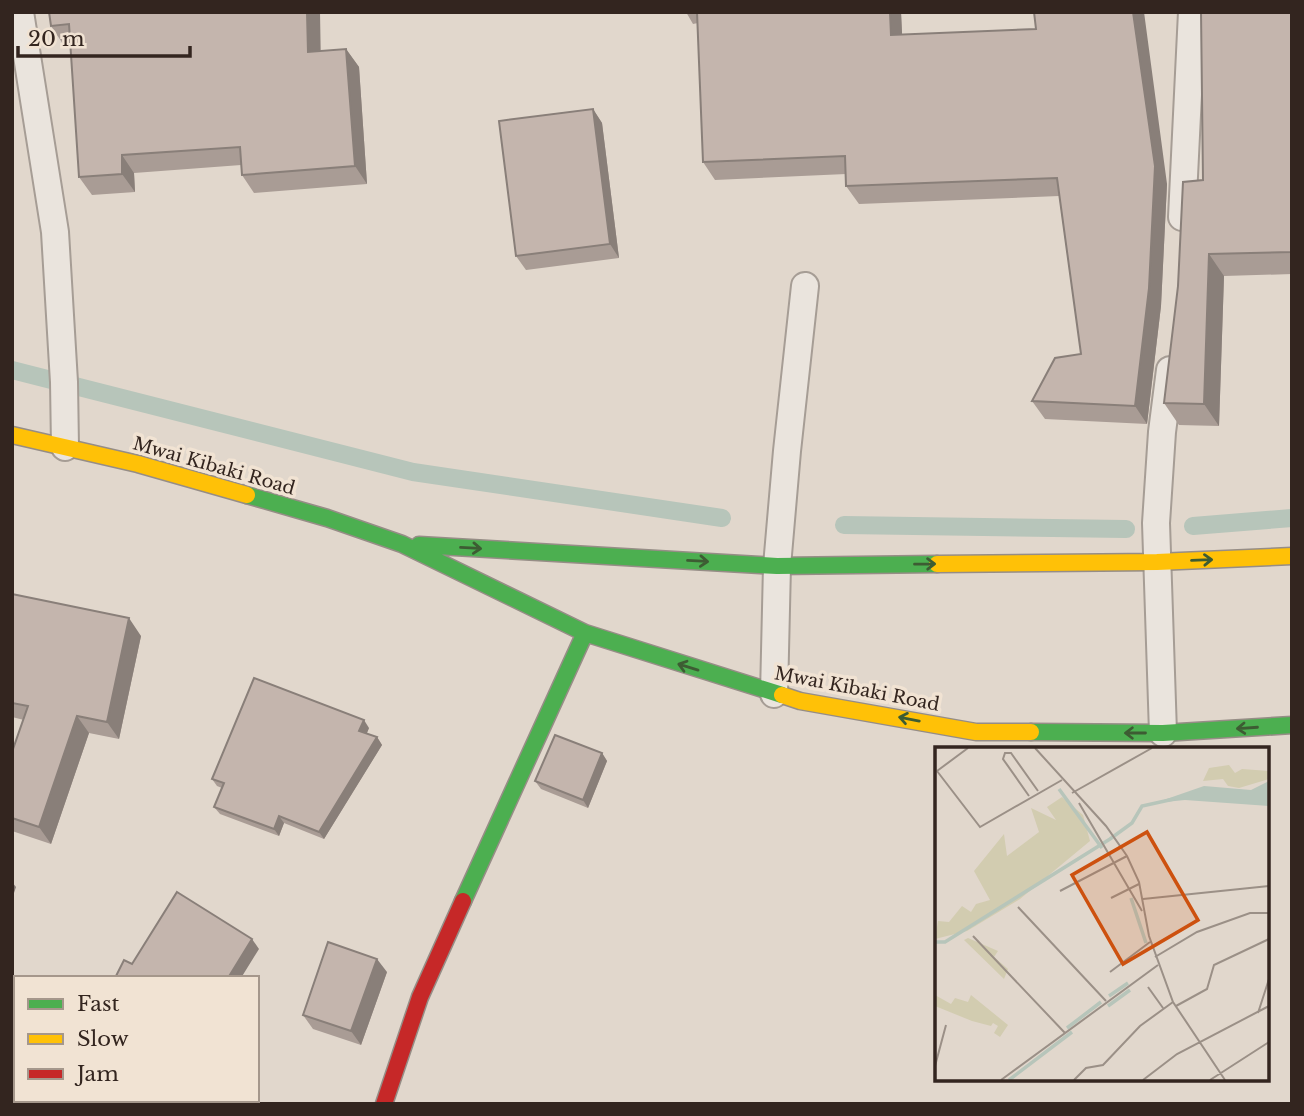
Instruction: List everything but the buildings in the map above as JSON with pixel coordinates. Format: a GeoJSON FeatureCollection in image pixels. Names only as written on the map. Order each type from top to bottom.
{"type":"FeatureCollection","features":[{"type":"Feature","properties":{"kind":"main road","name":"Mwai Kibaki Road"},"geometry":{"type":"LineString","coordinates":[[12,435],[138,464],[314,515],[402,544],[584,633],[800,701],[976,732],[1163,733],[1292,725]]}},
{"type":"Feature","properties":{"kind":"main road","name":"Mwai Kibaki Road"},"geometry":{"type":"LineString","coordinates":[[402,544],[777,566],[1157,562],[1292,556]]}},
{"type":"Feature","properties":{"kind":"main road"},"geometry":{"type":"LineString","coordinates":[[384,1104],[420,997],[584,633]]}},
{"type":"Feature","properties":{"kind":"lane"},"geometry":{"type":"LineString","coordinates":[[20,12],[55,232],[65,447]]}},
{"type":"Feature","properties":{"kind":"lane"},"geometry":{"type":"LineString","coordinates":[[1180,242],[1192,12]]}},
{"type":"Feature","properties":{"kind":"lane"},"geometry":{"type":"LineString","coordinates":[[774,694],[777,566],[805,286]]}},
{"type":"Feature","properties":{"kind":"lane"},"geometry":{"type":"LineString","coordinates":[[1163,733],[1156,523],[1162,432],[1172,349]]}},
{"type":"Feature","properties":{"kind":"waterway"},"geometry":{"type":"LineString","coordinates":[[12,370],[413,472],[722,518]]}},
{"type":"Feature","properties":{"kind":"waterway"},"geometry":{"type":"LineString","coordinates":[[1193,526],[1292,518]]}},
{"type":"Feature","properties":{"kind":"waterway"},"geometry":{"type":"LineString","coordinates":[[844,525],[1126,529]]}},
{"type":"Feature","properties":{"kind":"traffic: fast"},"geometry":{"type":"LineString","coordinates":[[247,495],[327,518],[402,544],[585,633],[782,695]]}},
{"type":"Feature","properties":{"kind":"traffic: fast"},"geometry":{"type":"LineString","coordinates":[[419,545],[777,566],[937,564]]}},
{"type":"Feature","properties":{"kind":"traffic: fast"},"geometry":{"type":"LineString","coordinates":[[463,901],[585,633]]}},
{"type":"Feature","properties":{"kind":"traffic: fast"},"geometry":{"type":"LineString","coordinates":[[1031,732],[1163,733],[1292,725]]}},
{"type":"Feature","properties":{"kind":"traffic: slow"},"geometry":{"type":"LineString","coordinates":[[12,435],[138,464],[247,495]]}},
{"type":"Feature","properties":{"kind":"traffic: slow"},"geometry":{"type":"LineString","coordinates":[[937,564],[1157,562],[1292,556]]}},
{"type":"Feature","properties":{"kind":"traffic: slow"},"geometry":{"type":"LineString","coordinates":[[782,695],[800,701],[976,732],[1031,732]]}},
{"type":"Feature","properties":{"kind":"traffic: jam"},"geometry":{"type":"LineString","coordinates":[[384,1104],[420,997],[463,901]]}}]}
